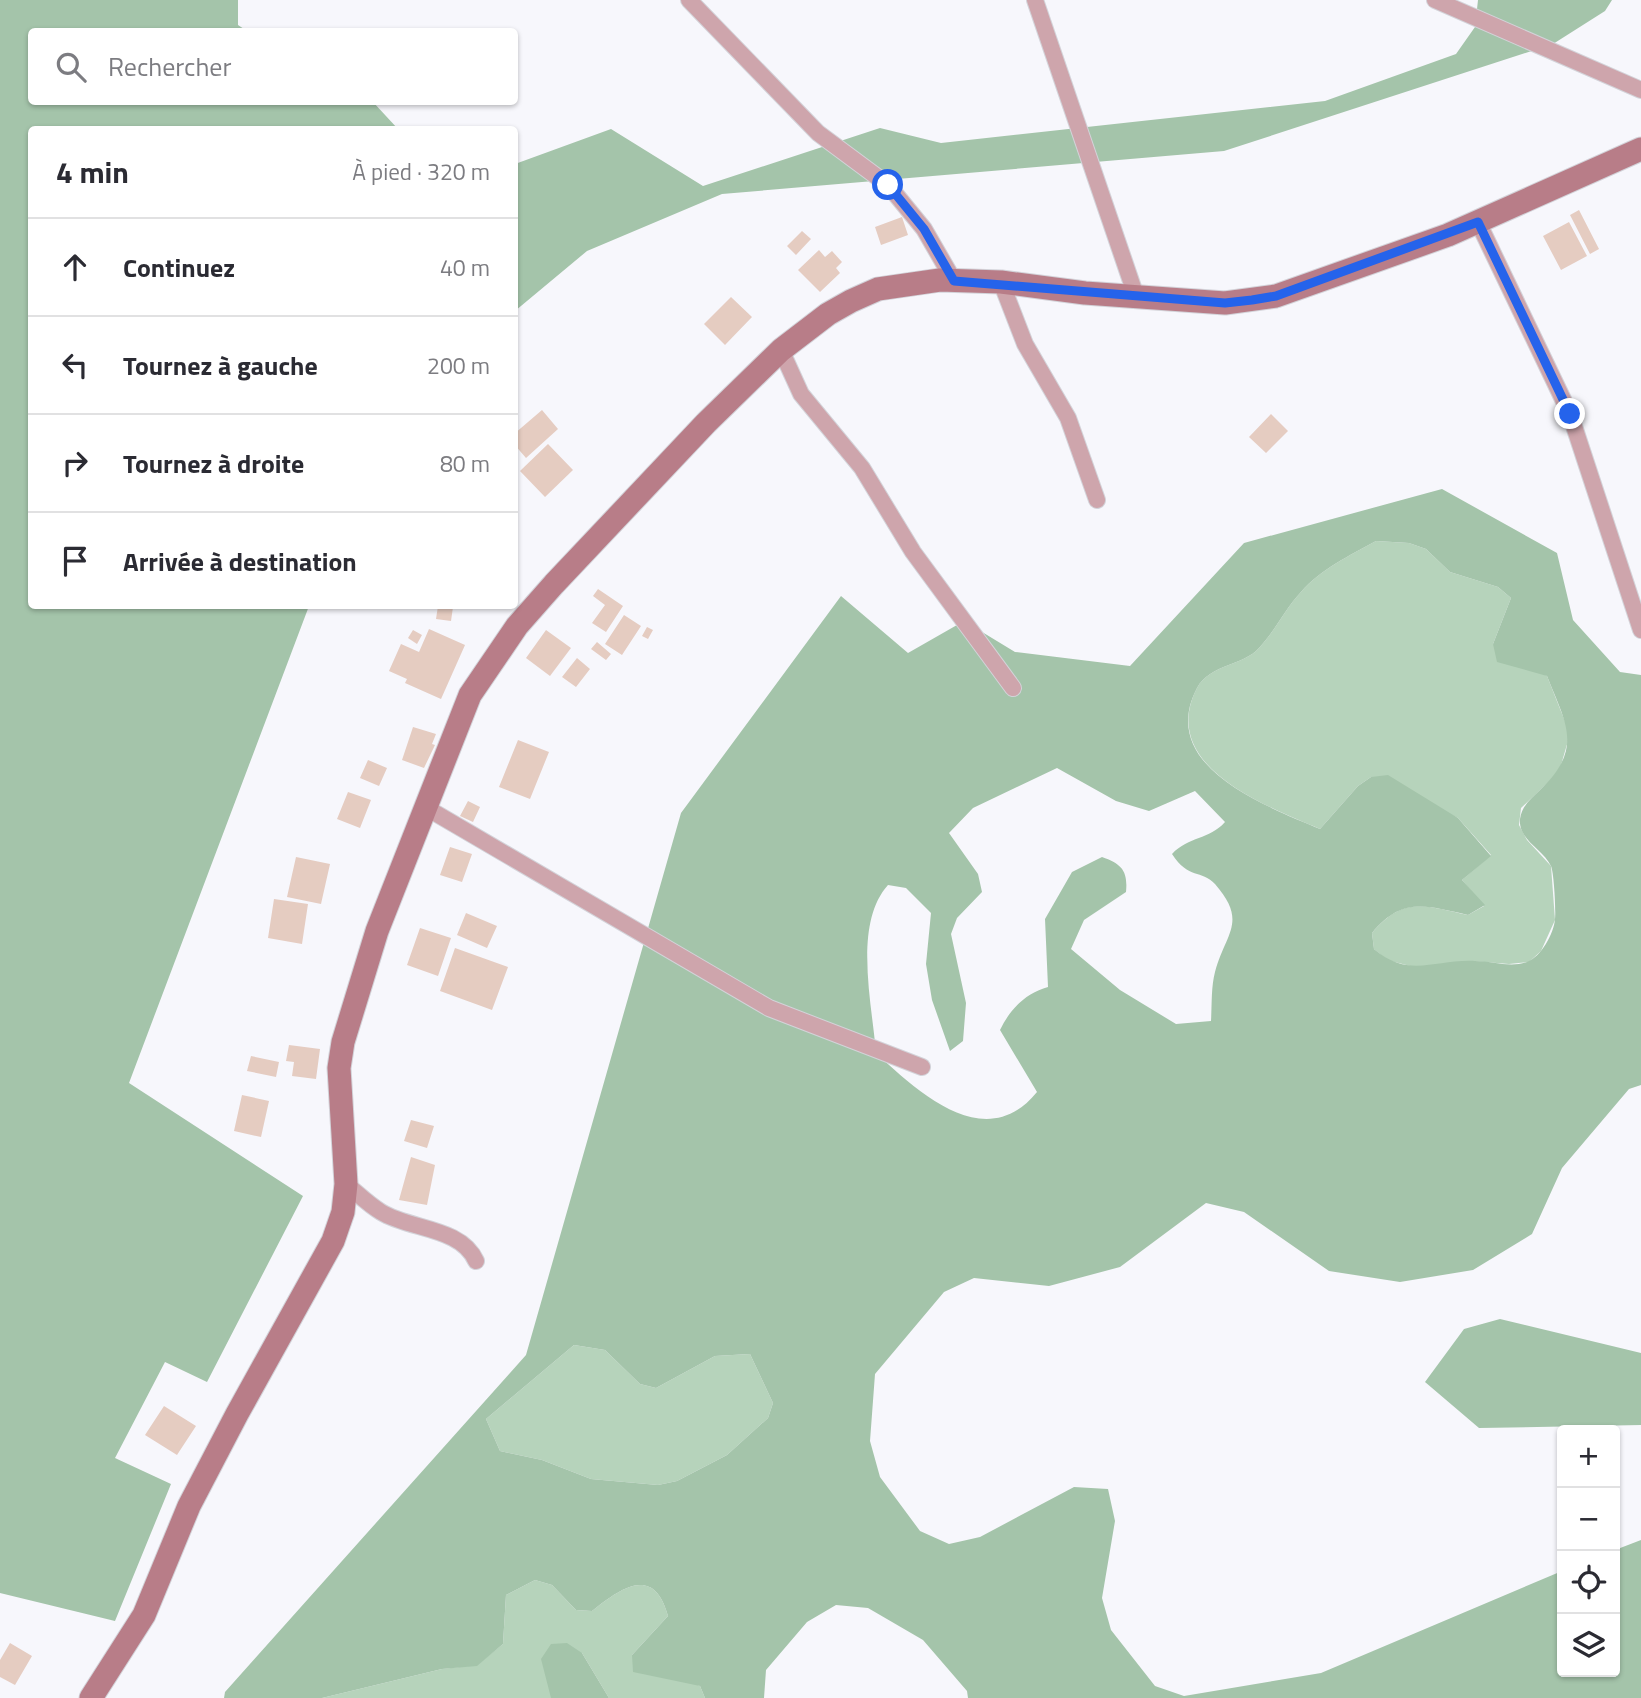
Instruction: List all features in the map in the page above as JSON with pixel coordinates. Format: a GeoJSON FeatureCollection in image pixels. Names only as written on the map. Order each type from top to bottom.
{"type":"FeatureCollection","features":[{"type":"Feature","properties":{"kind":"street"},"geometry":{"type":"LineString","coordinates":[[689,0],[818,133],[888,185],[924,229],[954,281]]}},
{"type":"Feature","properties":{"kind":"street"},"geometry":{"type":"LineString","coordinates":[[1035,0],[1136,296]]}},
{"type":"Feature","properties":{"kind":"street"},"geometry":{"type":"LineString","coordinates":[[1435,0],[1641,90]]}},
{"type":"Feature","properties":{"kind":"street"},"geometry":{"type":"LineString","coordinates":[[91,1698],[145,1615],[189,1506],[333,1241],[343,1212],[346,1184],[339,1068],[343,1042],[377,931],[470,695],[517,626],[706,423],[781,350],[828,314],[878,289],[954,281],[1001,282],[1225,303],[1276,296],[1478,222],[1641,149]]}},
{"type":"Feature","properties":{"kind":"street"},"geometry":{"type":"LineString","coordinates":[[1478,222],[1570,414],[1641,630]]}},
{"type":"Feature","properties":{"kind":"street"},"geometry":{"type":"LineString","coordinates":[[1001,282],[1025,344],[1068,418],[1097,500]]}},
{"type":"Feature","properties":{"kind":"street"},"geometry":{"type":"LineString","coordinates":[[781,350],[802,394],[862,468],[913,552],[1013,688]]}},
{"type":"Feature","properties":{"kind":"street"},"geometry":{"type":"LineString","coordinates":[[425,807],[769,1008],[922,1067]]}},
{"type":"Feature","properties":{"kind":"street"},"geometry":{"type":"LineString","coordinates":[[346,1184],[380,1211],[400,1221],[441,1233],[471,1249],[476,1261]]}},
{"type":"Feature","properties":{"kind":"green space"},"geometry":{"type":"Polygon","coordinates":[[[0,0],[238,0],[238,25],[242,28],[28,28],[28,105],[376,105],[395,126],[28,126],[28,609],[308,609],[129,1083],[303,1196],[207,1382],[165,1362],[115,1458],[171,1484],[115,1621],[0,1593],[0,0]]]}},
{"type":"Feature","properties":{"kind":"green space"},"geometry":{"type":"Polygon","coordinates":[[[1478,0],[1612,0],[1605,11],[1553,44],[1224,151],[722,194],[587,251],[518,308],[518,163],[611,129],[703,186],[880,128],[941,143],[1325,101],[1456,54],[1475,27],[1478,0]]]}},
{"type":"Feature","properties":{"kind":"green space"},"geometry":{"type":"Polygon","coordinates":[[[1442,489],[1557,553],[1573,620],[1620,672],[1641,675],[1641,1085],[1629,1089],[1562,1168],[1532,1234],[1473,1270],[1400,1282],[1329,1271],[1244,1212],[1206,1203],[1120,1267],[1049,1286],[974,1278],[944,1292],[875,1374],[870,1441],[880,1477],[920,1531],[949,1544],[980,1537],[1074,1487],[1108,1489],[1115,1521],[1102,1598],[1111,1630],[1155,1686],[1184,1696],[1321,1673],[1557,1573],[1557,1677],[1620,1677],[1620,1548],[1641,1540],[1641,1698],[968,1698],[967,1691],[923,1640],[868,1608],[836,1605],[807,1622],[766,1670],[764,1698],[705,1698],[700,1686],[633,1672],[632,1655],[668,1616],[662,1600],[654,1590],[636,1585],[614,1595],[592,1611],[576,1610],[552,1585],[535,1580],[506,1595],[503,1644],[477,1666],[442,1669],[322,1698],[224,1698],[225,1692],[526,1355],[681,813],[841,596],[908,653],[964,621],[1015,652],[1130,666],[1244,543],[1442,489]],[[1376,541],[1317,576],[1301,592],[1259,648],[1203,680],[1197,688],[1188,716],[1191,740],[1204,761],[1223,779],[1272,808],[1320,829],[1358,786],[1371,777],[1388,775],[1458,818],[1491,856],[1462,880],[1485,905],[1468,915],[1427,907],[1394,913],[1372,933],[1374,949],[1387,958],[1411,965],[1461,961],[1521,964],[1537,955],[1549,937],[1555,919],[1555,900],[1551,866],[1523,833],[1520,819],[1530,799],[1554,775],[1562,761],[1567,748],[1565,722],[1547,676],[1497,662],[1493,644],[1511,598],[1498,587],[1450,572],[1426,549],[1409,543],[1376,541]],[[1057,768],[973,808],[949,833],[978,874],[982,892],[957,918],[951,934],[966,1003],[963,1041],[950,1051],[932,1000],[926,964],[931,913],[906,888],[888,885],[877,901],[871,921],[867,965],[876,1053],[932,1100],[975,1118],[996,1118],[1017,1110],[1037,1092],[1000,1030],[1020,1003],[1033,993],[1048,987],[1045,919],[1072,872],[1102,857],[1122,869],[1126,879],[1126,892],[1084,920],[1071,949],[1120,990],[1176,1024],[1211,1021],[1214,978],[1232,927],[1230,908],[1225,897],[1210,879],[1184,868],[1172,854],[1225,822],[1195,791],[1149,811],[1116,801],[1057,768]],[[574,1345],[486,1419],[500,1451],[542,1460],[591,1479],[658,1485],[677,1481],[727,1455],[768,1418],[773,1403],[750,1354],[715,1356],[656,1388],[640,1384],[605,1350],[574,1345]]]}},
{"type":"Feature","properties":{"kind":"green space"},"geometry":{"type":"Polygon","coordinates":[[[1376,541],[1409,543],[1426,549],[1450,572],[1498,587],[1511,598],[1493,644],[1547,676],[1570,734],[1559,772],[1521,808],[1519,825],[1527,840],[1551,866],[1555,920],[1541,951],[1529,962],[1509,964],[1472,961],[1418,968],[1387,960],[1374,949],[1372,933],[1394,913],[1405,908],[1427,907],[1468,915],[1484,906],[1462,880],[1491,855],[1458,818],[1371,777],[1358,786],[1320,829],[1272,808],[1223,779],[1204,761],[1192,740],[1189,716],[1197,688],[1203,680],[1252,654],[1317,576],[1376,541]]]}},
{"type":"Feature","properties":{"kind":"green space"},"geometry":{"type":"Polygon","coordinates":[[[1500,1319],[1641,1353],[1641,1425],[1479,1428],[1425,1382],[1464,1329],[1500,1319]]]}},
{"type":"Feature","properties":{"kind":"green space"},"geometry":{"type":"Polygon","coordinates":[[[574,1345],[605,1350],[640,1384],[656,1388],[715,1356],[750,1354],[773,1403],[768,1418],[727,1455],[677,1481],[658,1485],[591,1479],[542,1460],[500,1451],[486,1419],[574,1345]]]}},
{"type":"Feature","properties":{"kind":"green space"},"geometry":{"type":"Polygon","coordinates":[[[535,1580],[552,1585],[576,1610],[592,1611],[614,1595],[636,1585],[654,1590],[662,1600],[668,1616],[632,1655],[700,1686],[705,1698],[609,1698],[582,1653],[551,1693],[551,1698],[322,1698],[442,1669],[477,1665],[503,1644],[506,1595],[535,1580]]]}},
{"type":"Feature","properties":{"kind":"green space"},"geometry":{"type":"Polygon","coordinates":[[[567,1643],[582,1653],[609,1698],[551,1698],[541,1659],[551,1644],[567,1643]]]}},
{"type":"Feature","properties":{"kind":"building"},"geometry":{"type":"Polygon","coordinates":[[[1579,210],[1599,249],[1590,254],[1570,215],[1579,210]]]}},
{"type":"Feature","properties":{"kind":"building"},"geometry":{"type":"Polygon","coordinates":[[[902,217],[908,235],[881,245],[875,227],[902,217]]]}},
{"type":"Feature","properties":{"kind":"building"},"geometry":{"type":"Polygon","coordinates":[[[1569,222],[1587,256],[1561,270],[1543,236],[1569,222]]]}},
{"type":"Feature","properties":{"kind":"building"},"geometry":{"type":"Polygon","coordinates":[[[802,231],[811,239],[796,255],[787,246],[802,231]]]}},
{"type":"Feature","properties":{"kind":"building"},"geometry":{"type":"Polygon","coordinates":[[[819,250],[825,257],[832,251],[842,262],[836,268],[840,273],[820,292],[798,270],[819,250]]]}},
{"type":"Feature","properties":{"kind":"building"},"geometry":{"type":"Polygon","coordinates":[[[731,297],[752,317],[725,345],[704,324],[731,297]]]}},
{"type":"Feature","properties":{"kind":"building"},"geometry":{"type":"Polygon","coordinates":[[[542,410],[558,429],[526,458],[518,449],[518,431],[542,410]]]}},
{"type":"Feature","properties":{"kind":"building"},"geometry":{"type":"Polygon","coordinates":[[[1271,414],[1288,431],[1266,453],[1249,437],[1271,414]]]}},
{"type":"Feature","properties":{"kind":"building"},"geometry":{"type":"Polygon","coordinates":[[[548,444],[573,470],[545,497],[520,471],[548,444]]]}},
{"type":"Feature","properties":{"kind":"building"},"geometry":{"type":"Polygon","coordinates":[[[598,589],[623,606],[606,632],[592,623],[605,605],[593,596],[598,589]]]}},
{"type":"Feature","properties":{"kind":"building"},"geometry":{"type":"Polygon","coordinates":[[[438,609],[453,609],[451,621],[436,619],[438,609]]]}},
{"type":"Feature","properties":{"kind":"building"},"geometry":{"type":"Polygon","coordinates":[[[624,615],[641,626],[622,655],[605,644],[624,615]]]}},
{"type":"Feature","properties":{"kind":"building"},"geometry":{"type":"Polygon","coordinates":[[[647,627],[653,630],[648,639],[642,636],[647,627]]]}},
{"type":"Feature","properties":{"kind":"building"},"geometry":{"type":"Polygon","coordinates":[[[429,629],[465,645],[441,699],[405,683],[407,679],[389,671],[401,644],[419,652],[429,629]]]}},
{"type":"Feature","properties":{"kind":"building"},"geometry":{"type":"Polygon","coordinates":[[[413,630],[422,635],[417,644],[408,638],[413,630]]]}},
{"type":"Feature","properties":{"kind":"building"},"geometry":{"type":"Polygon","coordinates":[[[546,630],[571,648],[550,676],[526,658],[546,630]]]}},
{"type":"Feature","properties":{"kind":"building"},"geometry":{"type":"Polygon","coordinates":[[[597,642],[611,654],[606,660],[591,649],[597,642]]]}},
{"type":"Feature","properties":{"kind":"building"},"geometry":{"type":"Polygon","coordinates":[[[577,658],[590,669],[576,687],[562,677],[577,658]]]}},
{"type":"Feature","properties":{"kind":"building"},"geometry":{"type":"Polygon","coordinates":[[[413,727],[436,734],[432,744],[435,745],[424,768],[402,760],[413,727]]]}},
{"type":"Feature","properties":{"kind":"building"},"geometry":{"type":"Polygon","coordinates":[[[518,740],[549,752],[530,799],[499,787],[518,740]]]}},
{"type":"Feature","properties":{"kind":"building"},"geometry":{"type":"Polygon","coordinates":[[[368,760],[387,768],[379,786],[360,778],[368,760]]]}},
{"type":"Feature","properties":{"kind":"building"},"geometry":{"type":"Polygon","coordinates":[[[348,792],[371,800],[360,828],[337,819],[348,792]]]}},
{"type":"Feature","properties":{"kind":"building"},"geometry":{"type":"Polygon","coordinates":[[[468,801],[480,807],[473,822],[460,816],[468,801]]]}},
{"type":"Feature","properties":{"kind":"building"},"geometry":{"type":"Polygon","coordinates":[[[450,847],[472,854],[462,882],[440,875],[450,847]]]}},
{"type":"Feature","properties":{"kind":"building"},"geometry":{"type":"Polygon","coordinates":[[[296,857],[330,864],[321,904],[287,897],[296,857]]]}},
{"type":"Feature","properties":{"kind":"building"},"geometry":{"type":"Polygon","coordinates":[[[274,899],[308,904],[302,944],[268,938],[274,899]]]}},
{"type":"Feature","properties":{"kind":"building"},"geometry":{"type":"Polygon","coordinates":[[[466,913],[497,926],[487,948],[457,935],[466,913]]]}},
{"type":"Feature","properties":{"kind":"building"},"geometry":{"type":"Polygon","coordinates":[[[420,928],[451,938],[438,976],[407,965],[420,928]]]}},
{"type":"Feature","properties":{"kind":"building"},"geometry":{"type":"Polygon","coordinates":[[[455,948],[508,967],[492,1010],[440,991],[455,948]]]}},
{"type":"Feature","properties":{"kind":"building"},"geometry":{"type":"Polygon","coordinates":[[[289,1045],[320,1049],[316,1079],[292,1076],[294,1062],[286,1061],[289,1045]]]}},
{"type":"Feature","properties":{"kind":"building"},"geometry":{"type":"Polygon","coordinates":[[[251,1056],[279,1062],[276,1077],[247,1071],[251,1056]]]}},
{"type":"Feature","properties":{"kind":"building"},"geometry":{"type":"Polygon","coordinates":[[[242,1095],[269,1101],[261,1137],[234,1131],[242,1095]]]}},
{"type":"Feature","properties":{"kind":"building"},"geometry":{"type":"Polygon","coordinates":[[[411,1120],[434,1126],[427,1148],[404,1141],[411,1120]]]}},
{"type":"Feature","properties":{"kind":"building"},"geometry":{"type":"Polygon","coordinates":[[[411,1157],[435,1165],[427,1205],[399,1200],[411,1157]]]}},
{"type":"Feature","properties":{"kind":"building"},"geometry":{"type":"Polygon","coordinates":[[[164,1406],[196,1426],[177,1455],[145,1435],[164,1406]]]}},
{"type":"Feature","properties":{"kind":"building"},"geometry":{"type":"Polygon","coordinates":[[[10,1643],[32,1656],[15,1685],[0,1677],[0,1660],[10,1643]]]}},
{"type":"Feature","properties":{"kind":"route"},"geometry":{"type":"LineString","coordinates":[[888,185],[924,229],[954,281],[1001,282],[1085,293],[1225,303],[1276,296],[1478,222],[1570,414]]}}]}
